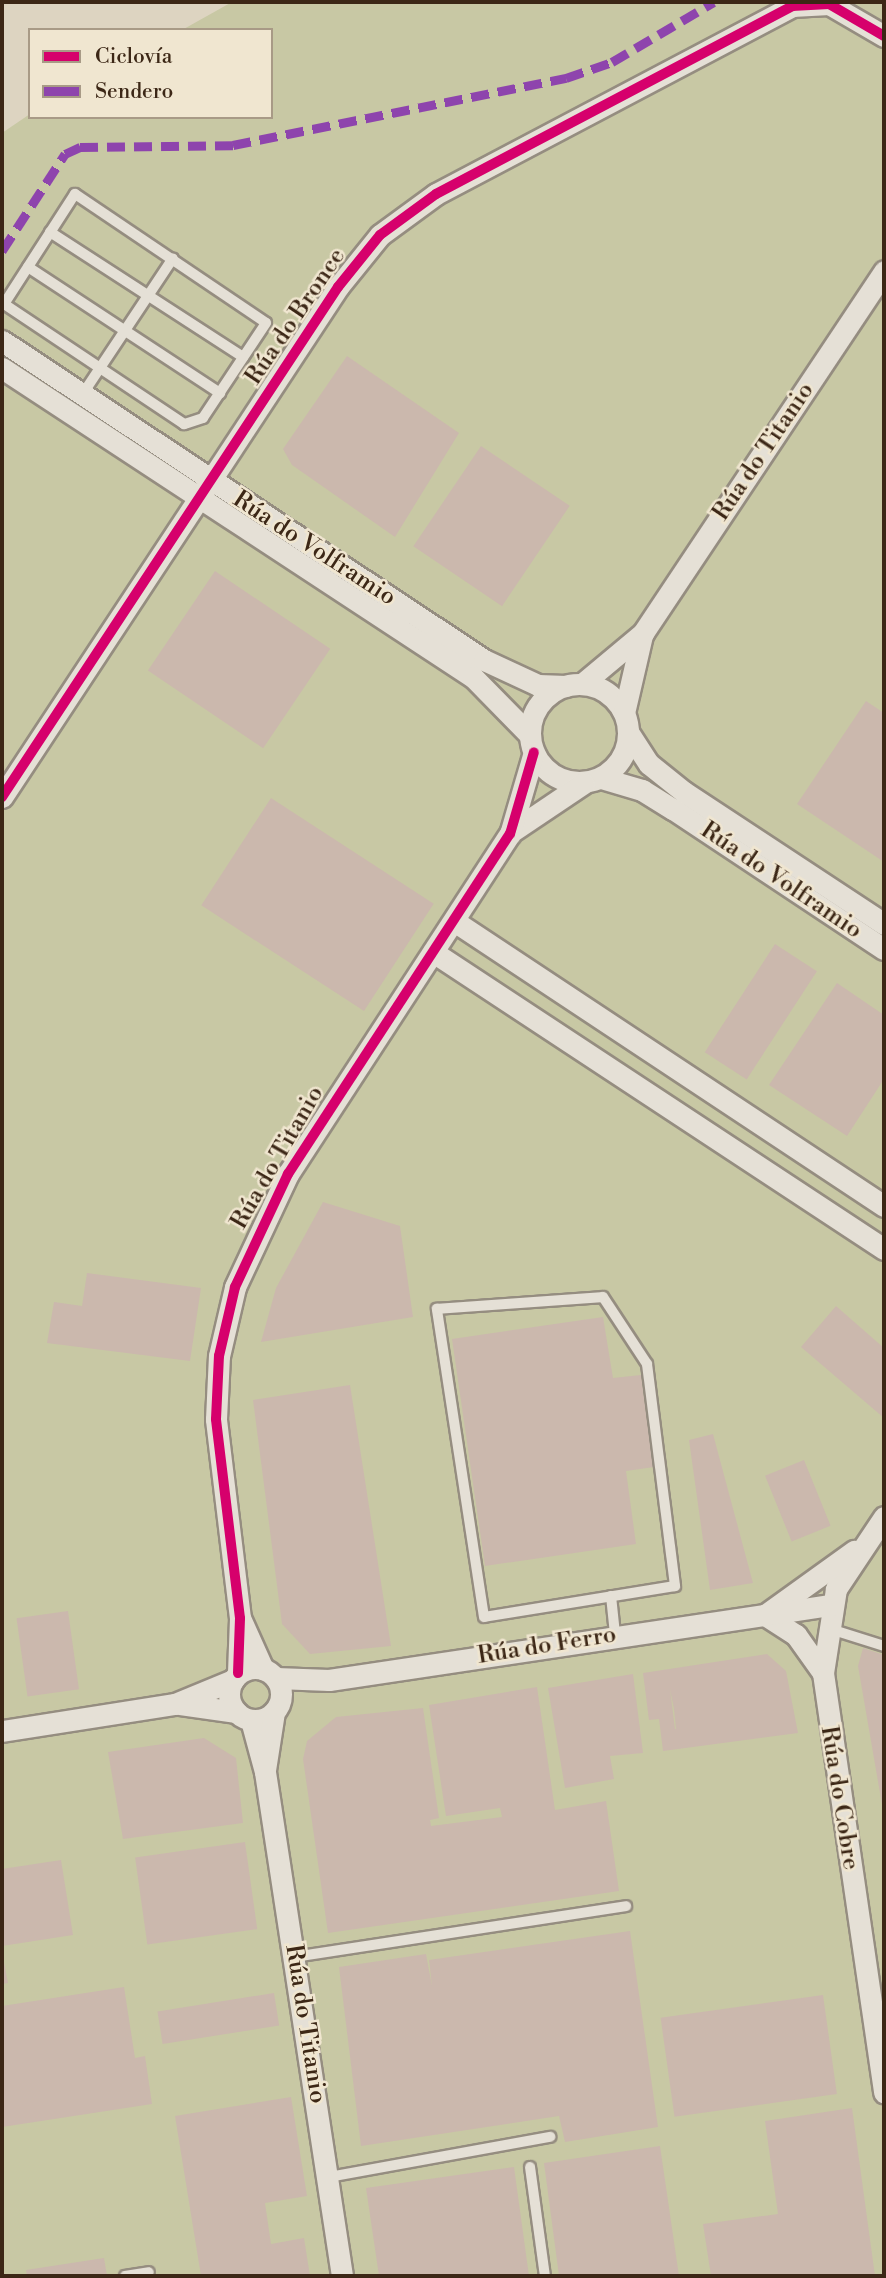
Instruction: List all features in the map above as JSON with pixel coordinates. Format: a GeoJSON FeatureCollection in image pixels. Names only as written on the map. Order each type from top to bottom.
{"type":"FeatureCollection","features":[{"type":"Feature","properties":{"kind":"street","name":"Rúa do Bronce"},"geometry":{"type":"LineString","coordinates":[[2,797],[338,288],[406,213],[792,6],[829,4],[884,36]]}},
{"type":"Feature","properties":{"kind":"street","name":"Rúa do Titanio"},"geometry":{"type":"LineString","coordinates":[[643,633],[884,271]]}},
{"type":"Feature","properties":{"kind":"street","name":"Rúa do Volframio"},"geometry":{"type":"LineString","coordinates":[[2,341],[82,394],[206,490],[486,687],[532,744]]}},
{"type":"Feature","properties":{"kind":"street","name":"Rúa do Volframio"},"geometry":{"type":"LineString","coordinates":[[2,368],[509,676],[574,685]]}},
{"type":"Feature","properties":{"kind":"street"},"geometry":{"type":"LineString","coordinates":[[510,834],[539,705],[574,685],[643,633]]}},
{"type":"Feature","properties":{"kind":"street"},"geometry":{"type":"LineString","coordinates":[[510,834],[593,780],[624,751],[626,722],[643,633]]}},
{"type":"Feature","properties":{"kind":"street"},"geometry":{"type":"LineString","coordinates":[[574,685],[599,688],[626,722]]}},
{"type":"Feature","properties":{"kind":"street","name":"Rúa do Volframio"},"geometry":{"type":"LineString","coordinates":[[626,722],[649,764],[684,792],[882,919]]}},
{"type":"Feature","properties":{"kind":"street"},"geometry":{"type":"LineString","coordinates":[[532,744],[554,775],[593,780]]}},
{"type":"Feature","properties":{"kind":"street","name":"Rúa do Volframio"},"geometry":{"type":"LineString","coordinates":[[593,780],[663,802],[884,949]]}},
{"type":"Feature","properties":{"kind":"street","name":"Rúa do Titanio"},"geometry":{"type":"LineString","coordinates":[[342,2276],[329,2177],[265,1772],[243,1716],[230,1701],[240,1618],[216,1419],[219,1356],[235,1287],[288,1174],[510,834]]}},
{"type":"Feature","properties":{"kind":"street"},"geometry":{"type":"LineString","coordinates":[[454,920],[884,1206]]}},
{"type":"Feature","properties":{"kind":"street"},"geometry":{"type":"LineString","coordinates":[[433,952],[884,1249]]}},
{"type":"Feature","properties":{"kind":"street","name":"Rúa do Cobre"},"geometry":{"type":"LineString","coordinates":[[884,1517],[858,1548],[830,1605],[825,1628],[822,1673],[884,2093]]}},
{"type":"Feature","properties":{"kind":"street","name":"Rúa do Ferro"},"geometry":{"type":"LineString","coordinates":[[765,1615],[858,1548]]}},
{"type":"Feature","properties":{"kind":"street","name":"Rúa do Ferro"},"geometry":{"type":"LineString","coordinates":[[235,1676],[270,1673],[329,1681],[615,1635],[830,1605]]}},
{"type":"Feature","properties":{"kind":"street"},"geometry":{"type":"LineString","coordinates":[[765,1615],[796,1635],[822,1673]]}},
{"type":"Feature","properties":{"kind":"street","name":"Rúa do Titanio"},"geometry":{"type":"LineString","coordinates":[[240,1618],[270,1673],[277,1709],[265,1772]]}},
{"type":"Feature","properties":{"kind":"street"},"geometry":{"type":"LineString","coordinates":[[2,1731],[174,1704],[235,1676]]}},
{"type":"Feature","properties":{"kind":"street","name":"Rúa do Ferro"},"geometry":{"type":"LineString","coordinates":[[243,1716],[277,1709],[329,1681]]}},
{"type":"Feature","properties":{"kind":"street"},"geometry":{"type":"LineString","coordinates":[[174,1704],[243,1716]]}},
{"type":"Feature","properties":{"kind":"lane"},"geometry":{"type":"LineString","coordinates":[[75,194],[173,258],[266,323],[203,418],[184,424],[4,304],[75,194]]}},
{"type":"Feature","properties":{"kind":"lane"},"geometry":{"type":"LineString","coordinates":[[50,232],[243,357]]}},
{"type":"Feature","properties":{"kind":"lane"},"geometry":{"type":"LineString","coordinates":[[82,394],[173,258]]}},
{"type":"Feature","properties":{"kind":"lane"},"geometry":{"type":"LineString","coordinates":[[27,267],[219,393]]}},
{"type":"Feature","properties":{"kind":"lane"},"geometry":{"type":"LineString","coordinates":[[603,1297],[648,1364],[675,1586],[611,1596],[484,1617],[437,1309],[603,1297]]}},
{"type":"Feature","properties":{"kind":"lane"},"geometry":{"type":"LineString","coordinates":[[611,1596],[615,1635]]}},
{"type":"Feature","properties":{"kind":"lane"},"geometry":{"type":"LineString","coordinates":[[825,1628],[884,1646]]}},
{"type":"Feature","properties":{"kind":"lane"},"geometry":{"type":"LineString","coordinates":[[294,1957],[626,1906]]}},
{"type":"Feature","properties":{"kind":"lane"},"geometry":{"type":"LineString","coordinates":[[329,2177],[550,2137]]}},
{"type":"Feature","properties":{"kind":"lane"},"geometry":{"type":"LineString","coordinates":[[530,2167],[545,2276]]}},
{"type":"Feature","properties":{"kind":"lane"},"geometry":{"type":"LineString","coordinates":[[125,2276],[149,2272]]}},
{"type":"Feature","properties":{"kind":"green space"},"geometry":{"type":"Polygon","coordinates":[[[232,2],[884,2],[884,2276],[2,2276],[2,133],[28,115],[28,119],[273,119],[273,28],[186,28],[232,2]]]}},
{"type":"Feature","properties":{"kind":"building"},"geometry":{"type":"Polygon","coordinates":[[[347,356],[459,433],[395,537],[292,465],[283,449],[347,356]]]}},
{"type":"Feature","properties":{"kind":"building"},"geometry":{"type":"Polygon","coordinates":[[[481,446],[570,506],[502,606],[413,546],[481,446]]]}},
{"type":"Feature","properties":{"kind":"building"},"geometry":{"type":"Polygon","coordinates":[[[215,571],[330,649],[263,748],[148,670],[215,571]]]}},
{"type":"Feature","properties":{"kind":"building"},"geometry":{"type":"Polygon","coordinates":[[[866,701],[884,713],[884,862],[797,804],[866,701]]]}},
{"type":"Feature","properties":{"kind":"building"},"geometry":{"type":"Polygon","coordinates":[[[271,798],[434,904],[364,1011],[201,905],[271,798]]]}},
{"type":"Feature","properties":{"kind":"building"},"geometry":{"type":"Polygon","coordinates":[[[775,944],[817,971],[747,1079],[705,1052],[775,944]]]}},
{"type":"Feature","properties":{"kind":"building"},"geometry":{"type":"Polygon","coordinates":[[[837,983],[884,1015],[884,1079],[847,1136],[769,1085],[837,983]]]}},
{"type":"Feature","properties":{"kind":"building"},"geometry":{"type":"Polygon","coordinates":[[[323,1202],[400,1226],[413,1317],[261,1342],[276,1288],[323,1202]]]}},
{"type":"Feature","properties":{"kind":"building"},"geometry":{"type":"Polygon","coordinates":[[[87,1273],[201,1288],[190,1361],[47,1343],[54,1302],[82,1306],[87,1273]]]}},
{"type":"Feature","properties":{"kind":"building"},"geometry":{"type":"Polygon","coordinates":[[[836,1306],[884,1348],[884,1418],[801,1347],[836,1306]]]}},
{"type":"Feature","properties":{"kind":"building"},"geometry":{"type":"Polygon","coordinates":[[[603,1317],[613,1378],[641,1375],[654,1467],[626,1471],[636,1544],[485,1566],[452,1339],[603,1317]]]}},
{"type":"Feature","properties":{"kind":"building"},"geometry":{"type":"Polygon","coordinates":[[[350,1385],[391,1646],[310,1654],[282,1624],[253,1400],[350,1385]]]}},
{"type":"Feature","properties":{"kind":"building"},"geometry":{"type":"Polygon","coordinates":[[[713,1434],[753,1583],[710,1590],[689,1440],[713,1434]]]}},
{"type":"Feature","properties":{"kind":"building"},"geometry":{"type":"Polygon","coordinates":[[[804,1460],[831,1526],[792,1542],[765,1476],[804,1460]]]}},
{"type":"Feature","properties":{"kind":"building"},"geometry":{"type":"Polygon","coordinates":[[[68,1611],[79,1689],[28,1696],[17,1618],[68,1611]]]}},
{"type":"Feature","properties":{"kind":"building"},"geometry":{"type":"Polygon","coordinates":[[[863,1648],[884,1655],[884,1816],[858,1666],[863,1648]]]}},
{"type":"Feature","properties":{"kind":"building"},"geometry":{"type":"Polygon","coordinates":[[[767,1654],[786,1671],[798,1733],[663,1751],[659,1719],[649,1720],[643,1673],[767,1654]],[[670,1689],[676,1729],[674,1709],[670,1689]]]}},
{"type":"Feature","properties":{"kind":"building"},"geometry":{"type":"Polygon","coordinates":[[[633,1674],[643,1753],[610,1756],[614,1779],[565,1788],[548,1688],[633,1674]]]}},
{"type":"Feature","properties":{"kind":"building"},"geometry":{"type":"Polygon","coordinates":[[[537,1687],[555,1810],[606,1801],[619,1891],[328,1933],[303,1759],[307,1741],[336,1717],[423,1708],[439,1818],[430,1820],[431,1826],[502,1817],[500,1808],[446,1816],[429,1705],[537,1687]]]}},
{"type":"Feature","properties":{"kind":"building"},"geometry":{"type":"Polygon","coordinates":[[[204,1738],[236,1758],[243,1823],[123,1839],[108,1752],[204,1738]]]}},
{"type":"Feature","properties":{"kind":"building"},"geometry":{"type":"Polygon","coordinates":[[[245,1842],[257,1929],[147,1945],[135,1857],[245,1842]]]}},
{"type":"Feature","properties":{"kind":"building"},"geometry":{"type":"Polygon","coordinates":[[[61,1860],[73,1935],[2,1946],[2,1869],[61,1860]]]}},
{"type":"Feature","properties":{"kind":"building"},"geometry":{"type":"Polygon","coordinates":[[[630,1931],[658,2127],[565,2142],[559,2116],[361,2146],[339,1967],[426,1954],[432,1986],[429,1960],[630,1931]]]}},
{"type":"Feature","properties":{"kind":"building"},"geometry":{"type":"Polygon","coordinates":[[[2,1952],[8,1983],[2,1984],[2,1952]]]}},
{"type":"Feature","properties":{"kind":"building"},"geometry":{"type":"Polygon","coordinates":[[[124,1987],[135,2058],[145,2056],[152,2104],[2,2127],[2,2006],[124,1987]]]}},
{"type":"Feature","properties":{"kind":"building"},"geometry":{"type":"Polygon","coordinates":[[[274,1993],[279,2026],[163,2044],[157,2011],[274,1993]]]}},
{"type":"Feature","properties":{"kind":"building"},"geometry":{"type":"Polygon","coordinates":[[[823,1995],[837,2094],[675,2117],[661,2018],[823,1995]]]}},
{"type":"Feature","properties":{"kind":"building"},"geometry":{"type":"Polygon","coordinates":[[[291,2097],[307,2196],[265,2203],[271,2244],[304,2238],[310,2276],[201,2276],[175,2116],[291,2097]]]}},
{"type":"Feature","properties":{"kind":"building"},"geometry":{"type":"Polygon","coordinates":[[[852,2108],[875,2276],[711,2276],[703,2224],[778,2214],[765,2121],[852,2108]]]}},
{"type":"Feature","properties":{"kind":"building"},"geometry":{"type":"Polygon","coordinates":[[[660,2146],[679,2276],[559,2276],[544,2163],[660,2146]]]}},
{"type":"Feature","properties":{"kind":"building"},"geometry":{"type":"Polygon","coordinates":[[[514,2167],[529,2276],[379,2276],[366,2188],[514,2167]]]}},
{"type":"Feature","properties":{"kind":"building"},"geometry":{"type":"Polygon","coordinates":[[[104,2258],[107,2276],[27,2276],[26,2270],[104,2258]]]}},
{"type":"Feature","properties":{"kind":"marked path"},"geometry":{"type":"LineString","coordinates":[[2,251],[65,154],[80,147],[233,145],[566,78],[612,62],[714,2]]}},
{"type":"Feature","properties":{"kind":"cycle path"},"geometry":{"type":"LineString","coordinates":[[2,797],[338,287],[380,235],[436,194],[792,6],[829,4],[884,36]]}},
{"type":"Feature","properties":{"kind":"cycle path"},"geometry":{"type":"LineString","coordinates":[[238,1673],[240,1618],[216,1419],[219,1356],[235,1287],[288,1174],[510,834],[534,752]]}}]}
